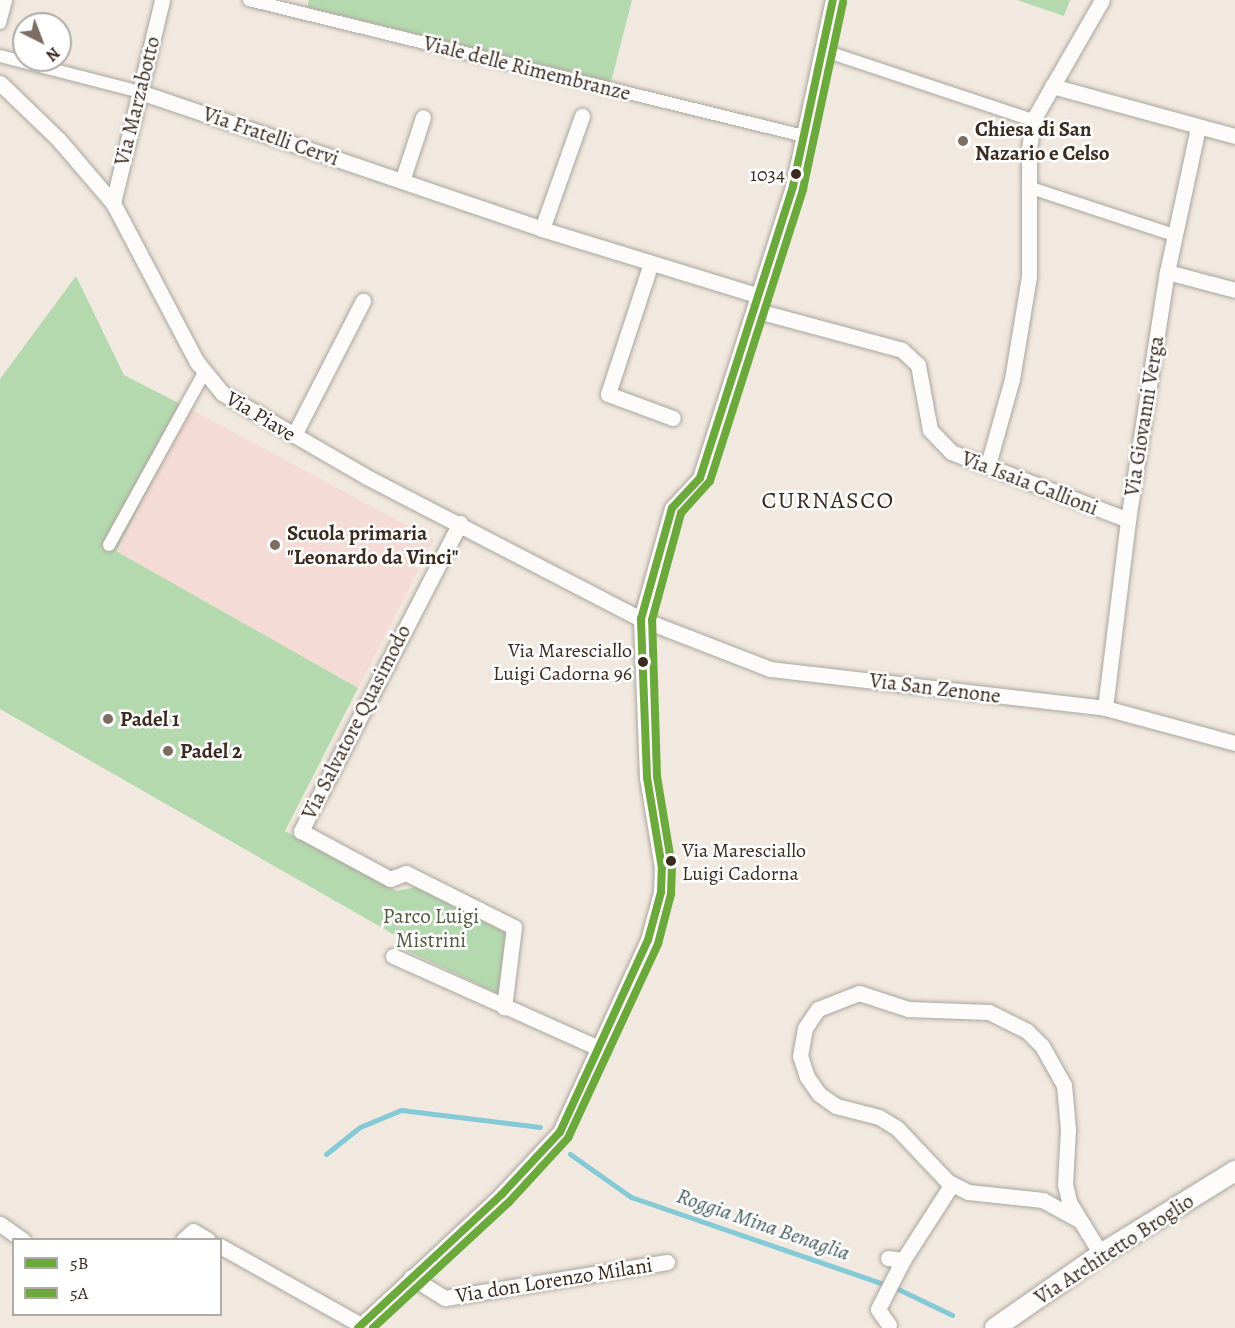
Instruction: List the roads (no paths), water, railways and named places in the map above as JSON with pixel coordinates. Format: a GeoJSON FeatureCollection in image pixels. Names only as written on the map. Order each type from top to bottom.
{"type":"FeatureCollection","features":[{"type":"Feature","properties":{"kind":"street"},"geometry":{"type":"LineString","coordinates":[[0,23],[6,0]]}},
{"type":"Feature","properties":{"kind":"street","name":"Via Marzabotto"},"geometry":{"type":"LineString","coordinates":[[113,202],[162,0]]}},
{"type":"Feature","properties":{"kind":"street","name":"Viale delle Rimembranze"},"geometry":{"type":"LineString","coordinates":[[249,0],[804,136]]}},
{"type":"Feature","properties":{"kind":"street"},"geometry":{"type":"LineString","coordinates":[[222,1247],[359,1326],[502,1194],[560,1132],[601,1049],[648,940],[661,892],[662,868],[647,777],[640,619],[672,508],[700,478],[793,186],[833,0]]}},
{"type":"Feature","properties":{"kind":"street"},"geometry":{"type":"LineString","coordinates":[[988,465],[1012,379],[1029,276],[1028,187],[1029,149],[1033,120],[1102,0]]}},
{"type":"Feature","properties":{"kind":"street"},"geometry":{"type":"LineString","coordinates":[[822,50],[1033,120]]}},
{"type":"Feature","properties":{"kind":"street"},"geometry":{"type":"LineString","coordinates":[[0,56],[140,92]]}},
{"type":"Feature","properties":{"kind":"street","name":"Via Piave"},"geometry":{"type":"LineString","coordinates":[[0,83],[59,140],[113,202],[204,373],[222,393],[365,476],[460,523],[640,619]]}},
{"type":"Feature","properties":{"kind":"street"},"geometry":{"type":"LineString","coordinates":[[1052,86],[1235,136]]}},
{"type":"Feature","properties":{"kind":"street","name":"Via Fratelli Cervi"},"geometry":{"type":"LineString","coordinates":[[140,92],[651,264],[755,303]]}},
{"type":"Feature","properties":{"kind":"street"},"geometry":{"type":"LineString","coordinates":[[542,229],[582,116]]}},
{"type":"Feature","properties":{"kind":"street"},"geometry":{"type":"LineString","coordinates":[[402,181],[423,117]]}},
{"type":"Feature","properties":{"kind":"street","name":"Via Giovanni Verga"},"geometry":{"type":"LineString","coordinates":[[1105,708],[1128,520],[1167,272],[1198,127]]}},
{"type":"Feature","properties":{"kind":"street"},"geometry":{"type":"LineString","coordinates":[[1028,187],[1174,235]]}},
{"type":"Feature","properties":{"kind":"street"},"geometry":{"type":"LineString","coordinates":[[651,264],[609,394],[674,418]]}},
{"type":"Feature","properties":{"kind":"street"},"geometry":{"type":"LineString","coordinates":[[1167,272],[1235,290]]}},
{"type":"Feature","properties":{"kind":"street"},"geometry":{"type":"LineString","coordinates":[[294,435],[363,301]]}},
{"type":"Feature","properties":{"kind":"street","name":"Via Isaia Callioni"},"geometry":{"type":"LineString","coordinates":[[755,303],[902,350],[918,365],[930,430],[951,452],[1128,520]]}},
{"type":"Feature","properties":{"kind":"street"},"geometry":{"type":"LineString","coordinates":[[109,545],[204,373]]}},
{"type":"Feature","properties":{"kind":"street","name":"Via Salvatore Quasimodo"},"geometry":{"type":"LineString","coordinates":[[460,523],[301,831],[390,879],[406,873],[514,927],[504,1007]]}},
{"type":"Feature","properties":{"kind":"street","name":"Via San Zenone"},"geometry":{"type":"LineString","coordinates":[[640,619],[770,669],[1105,708],[1235,742]]}},
{"type":"Feature","properties":{"kind":"street"},"geometry":{"type":"LineString","coordinates":[[393,956],[601,1049]]}},
{"type":"Feature","properties":{"kind":"street"},"geometry":{"type":"LineString","coordinates":[[1077,1219],[1043,1200],[992,1197],[952,1184],[897,1128],[879,1117],[836,1106],[819,1094],[807,1077],[800,1056],[805,1028],[818,1009],[859,993],[908,1009],[988,1012],[1027,1031],[1042,1046],[1064,1085],[1068,1129],[1065,1184],[1077,1219],[1101,1254]]}},
{"type":"Feature","properties":{"kind":"street","name":"Via Architetto Broglio"},"geometry":{"type":"LineString","coordinates":[[995,1328],[1101,1254],[1235,1171]]}},
{"type":"Feature","properties":{"kind":"street"},"geometry":{"type":"LineString","coordinates":[[889,1325],[878,1309],[893,1278],[896,1259],[952,1184]]}},
{"type":"Feature","properties":{"kind":"street"},"geometry":{"type":"LineString","coordinates":[[0,1224],[21,1238]]}},
{"type":"Feature","properties":{"kind":"street"},"geometry":{"type":"LineString","coordinates":[[184,1238],[193,1231],[206,1238]]}},
{"type":"Feature","properties":{"kind":"street","name":"Via don Lorenzo Milani"},"geometry":{"type":"LineString","coordinates":[[411,1277],[444,1298],[668,1262]]}},
{"type":"Feature","properties":{"kind":"waterway","name":"Roggia Mina Benaglia"},"geometry":{"type":"LineString","coordinates":[[326,1154],[360,1127],[401,1110],[540,1127]]}},
{"type":"Feature","properties":{"kind":"waterway","name":"Roggia Mina Benaglia"},"geometry":{"type":"LineString","coordinates":[[570,1154],[631,1197],[898,1289],[952,1315]]}},
{"type":"Feature","properties":{"kind":"place","name":"Chiesa di San Nazario e Celso"},"geometry":{"type":"Point","coordinates":[963,141]}},
{"type":"Feature","properties":{"kind":"place","name":"1034"},"geometry":{"type":"Point","coordinates":[796,174]}},
{"type":"Feature","properties":{"kind":"place","name":"Scuola primaria \"Leonardo da Vinci\""},"geometry":{"type":"Point","coordinates":[275,545]}},
{"type":"Feature","properties":{"kind":"place","name":"Via Maresciallo Luigi Cadorna 96"},"geometry":{"type":"Point","coordinates":[643,662]}},
{"type":"Feature","properties":{"kind":"place","name":"Padel 1"},"geometry":{"type":"Point","coordinates":[108,719]}},
{"type":"Feature","properties":{"kind":"place","name":"Padel 2"},"geometry":{"type":"Point","coordinates":[168,751]}},
{"type":"Feature","properties":{"kind":"place","name":"Via Maresciallo Luigi Cadorna"},"geometry":{"type":"Point","coordinates":[671,861]}},
{"type":"Feature","properties":{"kind":"district","name":"CURNASCO"},"geometry":{"type":"Point","coordinates":[828,501]}},
{"type":"Feature","properties":{"kind":"park label","name":"Parco Luigi Mistrini"},"geometry":{"type":"Point","coordinates":[431,928]}}]}
